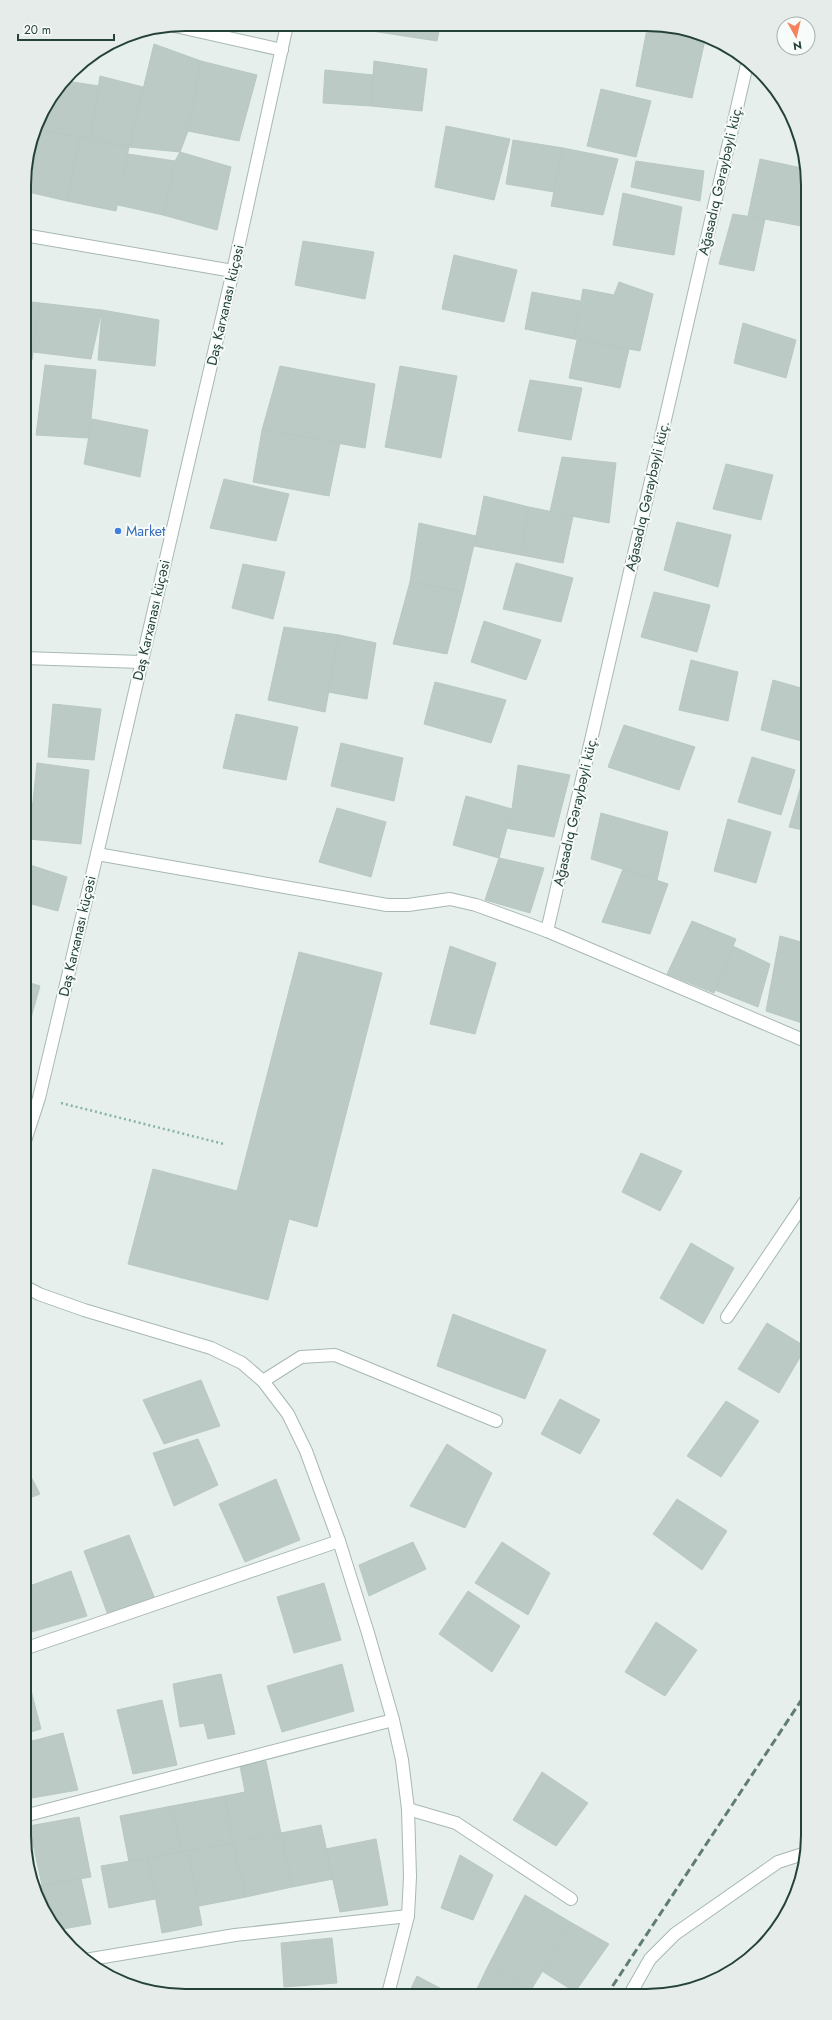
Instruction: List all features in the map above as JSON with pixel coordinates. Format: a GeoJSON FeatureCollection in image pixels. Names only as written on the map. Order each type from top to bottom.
{"type":"FeatureCollection","features":[{"type":"Feature","properties":{"kind":"street"},"geometry":{"type":"LineString","coordinates":[[197,31],[282,50]]}},
{"type":"Feature","properties":{"kind":"street","name":"Daş Karxanası küçəsi"},"geometry":{"type":"LineString","coordinates":[[31,1123],[39,1098],[97,854],[233,271],[286,31]]}},
{"type":"Feature","properties":{"kind":"street","name":"Ağasadıq Gəraybəyli küç."},"geometry":{"type":"LineString","coordinates":[[547,931],[746,67]]}},
{"type":"Feature","properties":{"kind":"street"},"geometry":{"type":"LineString","coordinates":[[31,236],[233,271]]}},
{"type":"Feature","properties":{"kind":"street"},"geometry":{"type":"LineString","coordinates":[[31,658],[141,662]]}},
{"type":"Feature","properties":{"kind":"street"},"geometry":{"type":"LineString","coordinates":[[97,854],[387,905],[408,904],[450,898],[476,905],[547,931],[801,1039]]}},
{"type":"Feature","properties":{"kind":"street"},"geometry":{"type":"LineString","coordinates":[[727,1317],[801,1206]]}},
{"type":"Feature","properties":{"kind":"street"},"geometry":{"type":"LineString","coordinates":[[31,1290],[84,1310],[211,1348],[242,1363],[263,1381],[288,1414],[306,1451],[339,1541],[368,1633],[393,1720],[402,1760],[408,1809],[410,1877],[408,1916],[389,1989]]}},
{"type":"Feature","properties":{"kind":"street"},"geometry":{"type":"LineString","coordinates":[[263,1381],[300,1357],[335,1354],[496,1422]]}},
{"type":"Feature","properties":{"kind":"street"},"geometry":{"type":"LineString","coordinates":[[31,1647],[339,1541]]}},
{"type":"Feature","properties":{"kind":"street"},"geometry":{"type":"LineString","coordinates":[[31,1814],[393,1720]]}},
{"type":"Feature","properties":{"kind":"street"},"geometry":{"type":"LineString","coordinates":[[408,1809],[456,1823],[571,1899]]}},
{"type":"Feature","properties":{"kind":"street"},"geometry":{"type":"LineString","coordinates":[[633,1989],[650,1959],[675,1934],[778,1862],[800,1855]]}},
{"type":"Feature","properties":{"kind":"street"},"geometry":{"type":"LineString","coordinates":[[93,1959],[235,1935],[408,1916]]}},
{"type":"Feature","properties":{"kind":"path"},"geometry":{"type":"LineString","coordinates":[[39,1098],[224,1144]]}},
{"type":"Feature","properties":{"kind":"building"},"geometry":{"type":"Polygon","coordinates":[[[372,31],[439,31],[437,41],[372,31]]]}},
{"type":"Feature","properties":{"kind":"building"},"geometry":{"type":"Polygon","coordinates":[[[647,31],[658,31],[692,38],[704,42],[692,98],[636,86],[647,31]]]}},
{"type":"Feature","properties":{"kind":"building"},"geometry":{"type":"Polygon","coordinates":[[[154,44],[201,61],[188,131],[180,152],[129,147],[154,44]]]}},
{"type":"Feature","properties":{"kind":"building"},"geometry":{"type":"Polygon","coordinates":[[[201,61],[257,75],[239,141],[188,131],[201,61]]]}},
{"type":"Feature","properties":{"kind":"building"},"geometry":{"type":"Polygon","coordinates":[[[374,61],[427,69],[422,111],[371,106],[374,61]]]}},
{"type":"Feature","properties":{"kind":"building"},"geometry":{"type":"Polygon","coordinates":[[[325,70],[373,75],[371,106],[323,103],[325,70]]]}},
{"type":"Feature","properties":{"kind":"building"},"geometry":{"type":"Polygon","coordinates":[[[100,76],[143,87],[129,147],[90,139],[100,76]]]}},
{"type":"Feature","properties":{"kind":"building"},"geometry":{"type":"Polygon","coordinates":[[[70,82],[99,86],[90,139],[41,131],[57,99],[70,82]]]}},
{"type":"Feature","properties":{"kind":"building"},"geometry":{"type":"Polygon","coordinates":[[[601,89],[651,101],[636,157],[587,146],[601,89]]]}},
{"type":"Feature","properties":{"kind":"building"},"geometry":{"type":"Polygon","coordinates":[[[446,126],[510,139],[494,200],[435,187],[446,126]]]}},
{"type":"Feature","properties":{"kind":"building"},"geometry":{"type":"Polygon","coordinates":[[[41,131],[80,137],[67,201],[31,193],[32,165],[41,131]]]}},
{"type":"Feature","properties":{"kind":"building"},"geometry":{"type":"Polygon","coordinates":[[[80,137],[129,147],[116,211],[67,201],[80,137]]]}},
{"type":"Feature","properties":{"kind":"building"},"geometry":{"type":"Polygon","coordinates":[[[513,140],[563,148],[554,192],[506,184],[513,140]]]}},
{"type":"Feature","properties":{"kind":"building"},"geometry":{"type":"Polygon","coordinates":[[[563,148],[618,159],[603,215],[551,206],[563,148]]]}},
{"type":"Feature","properties":{"kind":"building"},"geometry":{"type":"Polygon","coordinates":[[[180,152],[231,167],[217,230],[163,215],[175,161],[180,152]]]}},
{"type":"Feature","properties":{"kind":"building"},"geometry":{"type":"Polygon","coordinates":[[[128,154],[175,161],[163,215],[118,205],[128,154]]]}},
{"type":"Feature","properties":{"kind":"building"},"geometry":{"type":"Polygon","coordinates":[[[760,159],[800,168],[801,226],[748,216],[760,159]]]}},
{"type":"Feature","properties":{"kind":"building"},"geometry":{"type":"Polygon","coordinates":[[[636,161],[704,171],[700,201],[631,187],[636,161]]]}},
{"type":"Feature","properties":{"kind":"building"},"geometry":{"type":"Polygon","coordinates":[[[623,193],[682,207],[674,255],[613,245],[623,193]]]}},
{"type":"Feature","properties":{"kind":"building"},"geometry":{"type":"Polygon","coordinates":[[[733,214],[765,219],[754,271],[719,264],[733,214]]]}},
{"type":"Feature","properties":{"kind":"building"},"geometry":{"type":"Polygon","coordinates":[[[303,241],[374,252],[365,299],[295,285],[303,241]]]}},
{"type":"Feature","properties":{"kind":"building"},"geometry":{"type":"Polygon","coordinates":[[[454,255],[517,270],[504,322],[442,309],[454,255]]]}},
{"type":"Feature","properties":{"kind":"building"},"geometry":{"type":"Polygon","coordinates":[[[619,282],[653,294],[640,351],[574,339],[583,289],[614,295],[619,282]]]}},
{"type":"Feature","properties":{"kind":"building"},"geometry":{"type":"Polygon","coordinates":[[[532,292],[580,301],[574,339],[525,329],[532,292]]]}},
{"type":"Feature","properties":{"kind":"building"},"geometry":{"type":"Polygon","coordinates":[[[31,302],[40,303],[31,360],[31,302]]]}},
{"type":"Feature","properties":{"kind":"building"},"geometry":{"type":"Polygon","coordinates":[[[40,303],[102,310],[91,359],[33,352],[40,303]]]}},
{"type":"Feature","properties":{"kind":"building"},"geometry":{"type":"Polygon","coordinates":[[[102,310],[159,320],[155,366],[98,360],[102,310]]]}},
{"type":"Feature","properties":{"kind":"building"},"geometry":{"type":"Polygon","coordinates":[[[743,323],[796,340],[786,378],[734,363],[743,323]]]}},
{"type":"Feature","properties":{"kind":"building"},"geometry":{"type":"Polygon","coordinates":[[[577,340],[629,349],[620,388],[569,378],[577,340]]]}},
{"type":"Feature","properties":{"kind":"building"},"geometry":{"type":"Polygon","coordinates":[[[45,365],[96,370],[89,438],[36,435],[45,365]]]}},
{"type":"Feature","properties":{"kind":"building"},"geometry":{"type":"Polygon","coordinates":[[[280,366],[375,384],[365,448],[262,430],[280,366]]]}},
{"type":"Feature","properties":{"kind":"building"},"geometry":{"type":"Polygon","coordinates":[[[400,366],[457,376],[441,458],[385,447],[400,366]]]}},
{"type":"Feature","properties":{"kind":"building"},"geometry":{"type":"Polygon","coordinates":[[[530,380],[582,388],[571,440],[518,431],[530,380]]]}},
{"type":"Feature","properties":{"kind":"building"},"geometry":{"type":"Polygon","coordinates":[[[92,419],[148,430],[140,477],[84,464],[92,419]]]}},
{"type":"Feature","properties":{"kind":"building"},"geometry":{"type":"Polygon","coordinates":[[[262,430],[340,443],[329,496],[253,482],[262,430]]]}},
{"type":"Feature","properties":{"kind":"building"},"geometry":{"type":"Polygon","coordinates":[[[562,457],[616,463],[609,523],[550,512],[562,457]]]}},
{"type":"Feature","properties":{"kind":"building"},"geometry":{"type":"Polygon","coordinates":[[[726,464],[773,475],[761,520],[713,509],[726,464]]]}},
{"type":"Feature","properties":{"kind":"building"},"geometry":{"type":"Polygon","coordinates":[[[224,479],[289,494],[276,541],[210,528],[224,479]]]}},
{"type":"Feature","properties":{"kind":"building"},"geometry":{"type":"Polygon","coordinates":[[[484,496],[529,507],[521,555],[474,546],[484,496]]]}},
{"type":"Feature","properties":{"kind":"building"},"geometry":{"type":"Polygon","coordinates":[[[529,507],[573,516],[563,563],[521,555],[529,507]]]}},
{"type":"Feature","properties":{"kind":"building"},"geometry":{"type":"Polygon","coordinates":[[[677,522],[731,535],[718,587],[664,570],[677,522]]]}},
{"type":"Feature","properties":{"kind":"building"},"geometry":{"type":"Polygon","coordinates":[[[419,523],[476,536],[463,592],[410,582],[419,523]]]}},
{"type":"Feature","properties":{"kind":"building"},"geometry":{"type":"Polygon","coordinates":[[[516,563],[573,578],[561,622],[503,609],[516,563]]]}},
{"type":"Feature","properties":{"kind":"building"},"geometry":{"type":"Polygon","coordinates":[[[243,564],[285,572],[273,619],[232,608],[243,564]]]}},
{"type":"Feature","properties":{"kind":"building"},"geometry":{"type":"Polygon","coordinates":[[[410,582],[463,592],[447,654],[393,644],[410,582]]]}},
{"type":"Feature","properties":{"kind":"building"},"geometry":{"type":"Polygon","coordinates":[[[654,592],[710,605],[697,652],[641,637],[654,592]]]}},
{"type":"Feature","properties":{"kind":"building"},"geometry":{"type":"Polygon","coordinates":[[[484,621],[541,640],[526,680],[471,662],[484,621]]]}},
{"type":"Feature","properties":{"kind":"building"},"geometry":{"type":"Polygon","coordinates":[[[284,627],[339,635],[325,712],[268,700],[284,627]]]}},
{"type":"Feature","properties":{"kind":"building"},"geometry":{"type":"Polygon","coordinates":[[[339,635],[376,643],[367,699],[328,692],[339,635]]]}},
{"type":"Feature","properties":{"kind":"building"},"geometry":{"type":"Polygon","coordinates":[[[691,660],[738,672],[728,721],[679,710],[691,660]]]}},
{"type":"Feature","properties":{"kind":"building"},"geometry":{"type":"Polygon","coordinates":[[[773,680],[801,688],[801,741],[761,730],[773,680]]]}},
{"type":"Feature","properties":{"kind":"building"},"geometry":{"type":"Polygon","coordinates":[[[435,682],[506,700],[491,743],[424,724],[435,682]]]}},
{"type":"Feature","properties":{"kind":"building"},"geometry":{"type":"Polygon","coordinates":[[[53,704],[101,709],[94,760],[48,757],[53,704]]]}},
{"type":"Feature","properties":{"kind":"building"},"geometry":{"type":"Polygon","coordinates":[[[236,714],[298,727],[286,780],[223,768],[236,714]]]}},
{"type":"Feature","properties":{"kind":"building"},"geometry":{"type":"Polygon","coordinates":[[[624,725],[695,747],[679,790],[608,767],[624,725]]]}},
{"type":"Feature","properties":{"kind":"building"},"geometry":{"type":"Polygon","coordinates":[[[341,743],[403,758],[394,801],[331,786],[341,743]]]}},
{"type":"Feature","properties":{"kind":"building"},"geometry":{"type":"Polygon","coordinates":[[[752,757],[795,770],[781,815],[738,802],[752,757]]]}},
{"type":"Feature","properties":{"kind":"building"},"geometry":{"type":"Polygon","coordinates":[[[37,763],[89,770],[81,844],[31,839],[31,820],[37,763]]]}},
{"type":"Feature","properties":{"kind":"building"},"geometry":{"type":"Polygon","coordinates":[[[518,765],[570,775],[554,837],[506,828],[512,809],[518,765]]]}},
{"type":"Feature","properties":{"kind":"building"},"geometry":{"type":"Polygon","coordinates":[[[801,786],[801,830],[789,827],[801,786]]]}},
{"type":"Feature","properties":{"kind":"building"},"geometry":{"type":"Polygon","coordinates":[[[466,796],[512,809],[499,858],[453,845],[466,796]]]}},
{"type":"Feature","properties":{"kind":"building"},"geometry":{"type":"Polygon","coordinates":[[[337,808],[386,822],[371,877],[319,862],[337,808]]]}},
{"type":"Feature","properties":{"kind":"building"},"geometry":{"type":"Polygon","coordinates":[[[601,813],[668,832],[657,880],[591,859],[601,813]]]}},
{"type":"Feature","properties":{"kind":"building"},"geometry":{"type":"Polygon","coordinates":[[[728,819],[771,832],[756,883],[714,871],[728,819]]]}},
{"type":"Feature","properties":{"kind":"building"},"geometry":{"type":"Polygon","coordinates":[[[499,858],[544,868],[530,913],[485,900],[499,858]]]}},
{"type":"Feature","properties":{"kind":"building"},"geometry":{"type":"Polygon","coordinates":[[[31,865],[67,877],[58,911],[31,904],[31,865]]]}},
{"type":"Feature","properties":{"kind":"building"},"geometry":{"type":"Polygon","coordinates":[[[623,869],[668,884],[650,934],[602,922],[623,869]]]}},
{"type":"Feature","properties":{"kind":"building"},"geometry":{"type":"Polygon","coordinates":[[[692,921],[736,939],[714,993],[667,974],[692,921]]]}},
{"type":"Feature","properties":{"kind":"building"},"geometry":{"type":"Polygon","coordinates":[[[780,936],[801,942],[801,1023],[766,1011],[780,936]]]}},
{"type":"Feature","properties":{"kind":"building"},"geometry":{"type":"Polygon","coordinates":[[[450,946],[496,963],[475,1034],[430,1024],[450,946]]]}},
{"type":"Feature","properties":{"kind":"building"},"geometry":{"type":"Polygon","coordinates":[[[733,946],[770,964],[758,1007],[715,990],[733,946]]]}},
{"type":"Feature","properties":{"kind":"building"},"geometry":{"type":"Polygon","coordinates":[[[299,952],[382,973],[317,1227],[289,1219],[268,1300],[128,1264],[153,1169],[237,1191],[299,952]]]}},
{"type":"Feature","properties":{"kind":"building"},"geometry":{"type":"Polygon","coordinates":[[[31,983],[40,986],[31,1018],[31,983]]]}},
{"type":"Feature","properties":{"kind":"building"},"geometry":{"type":"Polygon","coordinates":[[[641,1153],[682,1171],[660,1211],[622,1192],[641,1153]]]}},
{"type":"Feature","properties":{"kind":"building"},"geometry":{"type":"Polygon","coordinates":[[[691,1243],[734,1268],[703,1324],[660,1298],[691,1243]]]}},
{"type":"Feature","properties":{"kind":"building"},"geometry":{"type":"Polygon","coordinates":[[[453,1314],[546,1350],[525,1399],[437,1366],[453,1314]]]}},
{"type":"Feature","properties":{"kind":"building"},"geometry":{"type":"Polygon","coordinates":[[[767,1323],[801,1344],[801,1356],[779,1393],[738,1369],[767,1323]]]}},
{"type":"Feature","properties":{"kind":"building"},"geometry":{"type":"Polygon","coordinates":[[[201,1380],[220,1426],[164,1444],[143,1400],[201,1380]]]}},
{"type":"Feature","properties":{"kind":"building"},"geometry":{"type":"Polygon","coordinates":[[[560,1399],[600,1420],[580,1454],[541,1434],[560,1399]]]}},
{"type":"Feature","properties":{"kind":"building"},"geometry":{"type":"Polygon","coordinates":[[[726,1401],[759,1421],[721,1477],[687,1456],[726,1401]]]}},
{"type":"Feature","properties":{"kind":"building"},"geometry":{"type":"Polygon","coordinates":[[[198,1439],[218,1485],[174,1506],[153,1453],[198,1439]]]}},
{"type":"Feature","properties":{"kind":"building"},"geometry":{"type":"Polygon","coordinates":[[[447,1444],[492,1473],[465,1528],[410,1506],[447,1444]]]}},
{"type":"Feature","properties":{"kind":"building"},"geometry":{"type":"Polygon","coordinates":[[[31,1477],[40,1494],[31,1497],[31,1477]]]}},
{"type":"Feature","properties":{"kind":"building"},"geometry":{"type":"Polygon","coordinates":[[[276,1479],[300,1540],[245,1562],[219,1504],[276,1479]]]}},
{"type":"Feature","properties":{"kind":"building"},"geometry":{"type":"Polygon","coordinates":[[[677,1499],[727,1531],[702,1570],[653,1534],[677,1499]]]}},
{"type":"Feature","properties":{"kind":"building"},"geometry":{"type":"Polygon","coordinates":[[[129,1535],[155,1599],[108,1615],[84,1551],[129,1535]]]}},
{"type":"Feature","properties":{"kind":"building"},"geometry":{"type":"Polygon","coordinates":[[[413,1542],[426,1569],[369,1596],[359,1565],[413,1542]]]}},
{"type":"Feature","properties":{"kind":"building"},"geometry":{"type":"Polygon","coordinates":[[[502,1542],[550,1573],[528,1615],[475,1583],[502,1542]]]}},
{"type":"Feature","properties":{"kind":"building"},"geometry":{"type":"Polygon","coordinates":[[[71,1571],[87,1616],[31,1632],[31,1585],[71,1571]]]}},
{"type":"Feature","properties":{"kind":"building"},"geometry":{"type":"Polygon","coordinates":[[[324,1583],[341,1640],[294,1653],[277,1597],[324,1583]]]}},
{"type":"Feature","properties":{"kind":"building"},"geometry":{"type":"Polygon","coordinates":[[[468,1591],[520,1626],[492,1672],[439,1634],[468,1591]]]}},
{"type":"Feature","properties":{"kind":"building"},"geometry":{"type":"Polygon","coordinates":[[[656,1622],[697,1650],[665,1696],[625,1672],[656,1622]]]}},
{"type":"Feature","properties":{"kind":"building"},"geometry":{"type":"Polygon","coordinates":[[[342,1664],[354,1711],[282,1732],[267,1686],[342,1664]]]}},
{"type":"Feature","properties":{"kind":"building"},"geometry":{"type":"Polygon","coordinates":[[[221,1674],[235,1734],[208,1739],[204,1723],[180,1727],[173,1684],[221,1674]]]}},
{"type":"Feature","properties":{"kind":"building"},"geometry":{"type":"Polygon","coordinates":[[[31,1690],[41,1729],[31,1732],[31,1690]]]}},
{"type":"Feature","properties":{"kind":"building"},"geometry":{"type":"Polygon","coordinates":[[[162,1700],[177,1765],[133,1774],[117,1710],[162,1700]]]}},
{"type":"Feature","properties":{"kind":"building"},"geometry":{"type":"Polygon","coordinates":[[[63,1733],[78,1790],[31,1798],[31,1741],[63,1733]]]}},
{"type":"Feature","properties":{"kind":"building"},"geometry":{"type":"Polygon","coordinates":[[[266,1761],[281,1833],[233,1843],[225,1796],[245,1792],[240,1766],[266,1761]]]}},
{"type":"Feature","properties":{"kind":"building"},"geometry":{"type":"Polygon","coordinates":[[[542,1772],[588,1803],[556,1846],[513,1820],[542,1772]]]}},
{"type":"Feature","properties":{"kind":"building"},"geometry":{"type":"Polygon","coordinates":[[[225,1796],[233,1843],[181,1852],[172,1806],[225,1796]]]}},
{"type":"Feature","properties":{"kind":"building"},"geometry":{"type":"Polygon","coordinates":[[[172,1806],[181,1852],[129,1862],[120,1816],[172,1806]]]}},
{"type":"Feature","properties":{"kind":"building"},"geometry":{"type":"Polygon","coordinates":[[[79,1817],[91,1877],[42,1885],[31,1835],[31,1826],[79,1817]]]}},
{"type":"Feature","properties":{"kind":"building"},"geometry":{"type":"Polygon","coordinates":[[[321,1825],[333,1879],[292,1887],[281,1833],[321,1825]]]}},
{"type":"Feature","properties":{"kind":"building"},"geometry":{"type":"Polygon","coordinates":[[[281,1833],[292,1887],[246,1897],[233,1843],[281,1833]]]}},
{"type":"Feature","properties":{"kind":"building"},"geometry":{"type":"Polygon","coordinates":[[[376,1839],[388,1905],[340,1912],[326,1849],[376,1839]]]}},
{"type":"Feature","properties":{"kind":"building"},"geometry":{"type":"Polygon","coordinates":[[[233,1843],[246,1897],[199,1906],[188,1851],[233,1843]]]}},
{"type":"Feature","properties":{"kind":"building"},"geometry":{"type":"Polygon","coordinates":[[[188,1851],[202,1925],[162,1933],[148,1858],[188,1851]]]}},
{"type":"Feature","properties":{"kind":"building"},"geometry":{"type":"Polygon","coordinates":[[[460,1855],[493,1875],[473,1920],[441,1908],[460,1855]]]}},
{"type":"Feature","properties":{"kind":"building"},"geometry":{"type":"Polygon","coordinates":[[[148,1858],[155,1899],[109,1908],[101,1866],[148,1858]]]}},
{"type":"Feature","properties":{"kind":"building"},"geometry":{"type":"Polygon","coordinates":[[[81,1879],[91,1924],[63,1929],[47,1903],[42,1885],[81,1879]]]}},
{"type":"Feature","properties":{"kind":"building"},"geometry":{"type":"Polygon","coordinates":[[[42,1885],[47,1903],[43,1894],[39,1886],[42,1885]]]}},
{"type":"Feature","properties":{"kind":"building"},"geometry":{"type":"Polygon","coordinates":[[[525,1895],[572,1923],[532,1989],[488,1966],[525,1895]]]}},
{"type":"Feature","properties":{"kind":"building"},"geometry":{"type":"Polygon","coordinates":[[[572,1923],[609,1944],[577,1989],[570,1989],[542,1971],[572,1923]]]}},
{"type":"Feature","properties":{"kind":"building"},"geometry":{"type":"Polygon","coordinates":[[[332,1938],[337,1983],[284,1987],[281,1943],[332,1938]]]}},
{"type":"Feature","properties":{"kind":"building"},"geometry":{"type":"Polygon","coordinates":[[[488,1966],[529,1989],[477,1989],[488,1966]]]}},
{"type":"Feature","properties":{"kind":"building"},"geometry":{"type":"Polygon","coordinates":[[[417,1976],[442,1989],[411,1989],[417,1976]]]}},
{"type":"Feature","properties":{"kind":"railway"},"geometry":{"type":"LineString","coordinates":[[611,1989],[801,1701]]}},
{"type":"Feature","properties":{"kind":"place","name":"Market"},"geometry":{"type":"Point","coordinates":[118,531]}}]}
